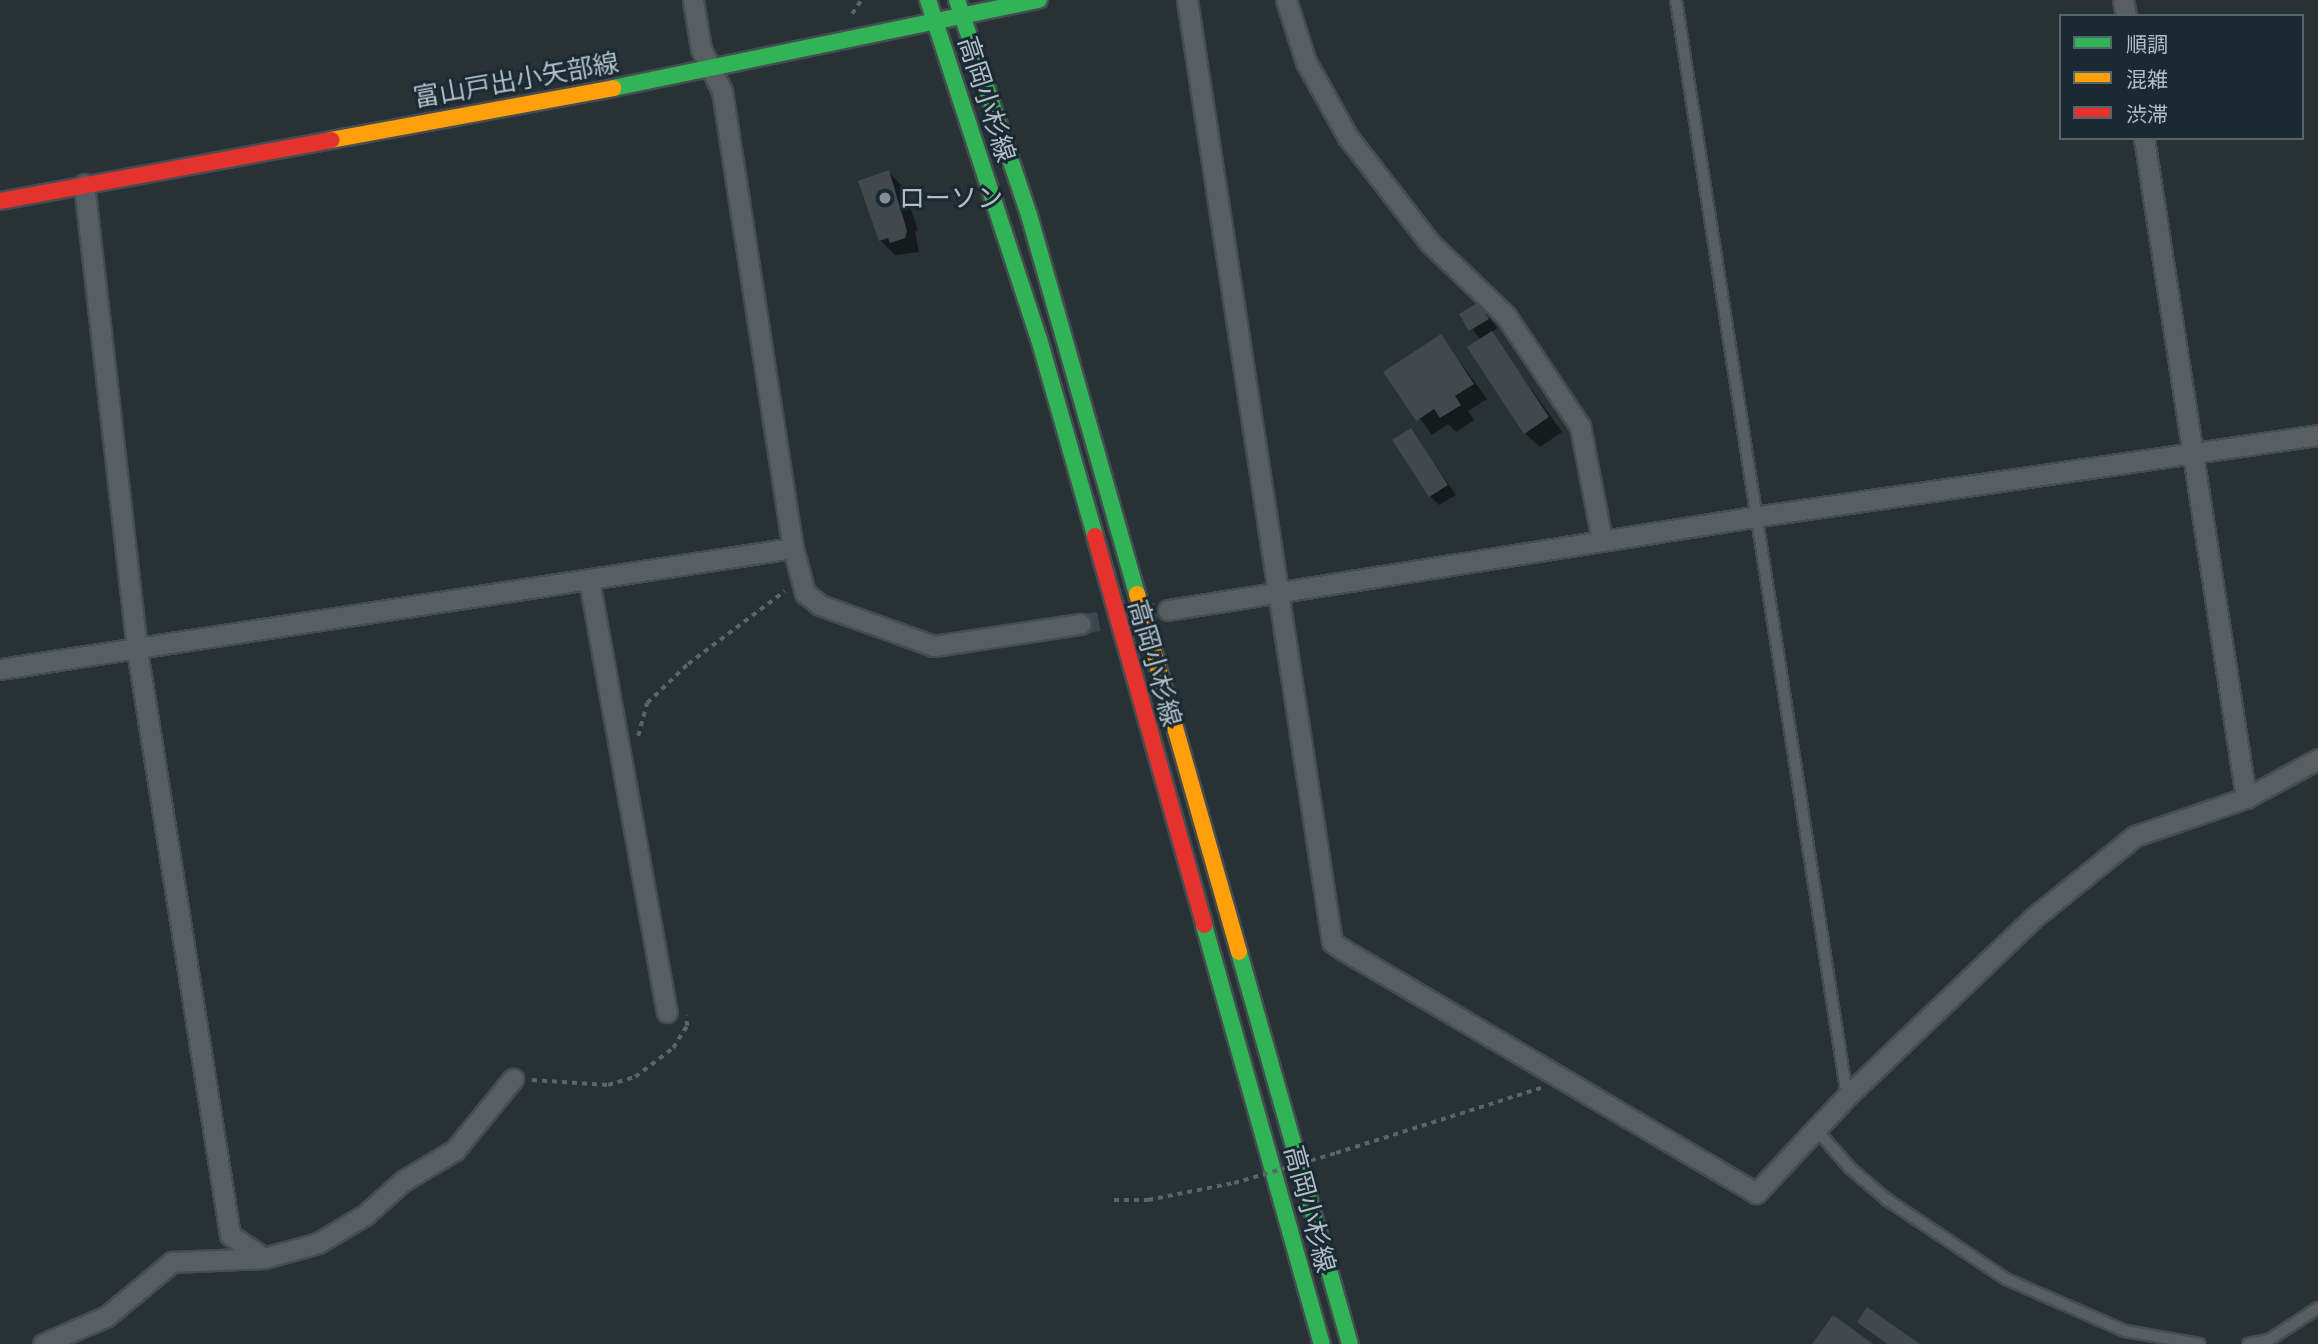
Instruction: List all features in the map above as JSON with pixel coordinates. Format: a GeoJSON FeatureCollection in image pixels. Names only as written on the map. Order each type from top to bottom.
{"type":"FeatureCollection","features":[{"type":"Feature","properties":{"kind":"main road","name":"高岡小杉線"},"geometry":{"type":"LineString","coordinates":[[928,0],[1039,339],[1322,1344]]}},
{"type":"Feature","properties":{"kind":"main road","name":"高岡小杉線"},"geometry":{"type":"LineString","coordinates":[[957,0],[1037,242],[1350,1344]]}},
{"type":"Feature","properties":{"kind":"main road","name":"富山戸出小矢部線"},"geometry":{"type":"LineString","coordinates":[[0,201],[709,70],[1039,0]]}},
{"type":"Feature","properties":{"kind":"street"},"geometry":{"type":"LineString","coordinates":[[693,0],[709,70],[722,90],[793,548],[805,593],[820,605],[934,646],[1080,624]]}},
{"type":"Feature","properties":{"kind":"street"},"geometry":{"type":"LineString","coordinates":[[1187,0],[1332,942],[1756,1194],[1847,1096],[2032,919],[2134,836],[2246,798],[2318,759]]}},
{"type":"Feature","properties":{"kind":"street"},"geometry":{"type":"LineString","coordinates":[[1286,0],[1306,62],[1348,137],[1430,243],[1506,316],[1580,426],[1602,540]]}},
{"type":"Feature","properties":{"kind":"street"},"geometry":{"type":"LineString","coordinates":[[2144,140],[2246,798]]}},
{"type":"Feature","properties":{"kind":"street"},"geometry":{"type":"LineString","coordinates":[[84,184],[137,650],[230,1235],[264,1258]]}},
{"type":"Feature","properties":{"kind":"street"},"geometry":{"type":"LineString","coordinates":[[1168,610],[1278,590],[1602,540],[2318,435]]}},
{"type":"Feature","properties":{"kind":"street"},"geometry":{"type":"LineString","coordinates":[[0,669],[793,548]]}},
{"type":"Feature","properties":{"kind":"street"},"geometry":{"type":"LineString","coordinates":[[589,580],[667,1012]]}},
{"type":"Feature","properties":{"kind":"street"},"geometry":{"type":"LineString","coordinates":[[43,1344],[107,1316],[172,1262],[264,1258],[318,1243],[365,1215],[404,1181],[456,1150],[513,1079]]}},
{"type":"Feature","properties":{"kind":"lane"},"geometry":{"type":"LineString","coordinates":[[1676,0],[1754,517],[1847,1096]]}},
{"type":"Feature","properties":{"kind":"lane"},"geometry":{"type":"LineString","coordinates":[[1815,1128],[1850,1168],[1886,1199],[2006,1279],[2125,1331],[2200,1344]]}},
{"type":"Feature","properties":{"kind":"lane"},"geometry":{"type":"LineString","coordinates":[[2248,1344],[2269,1340],[2318,1308]]}},
{"type":"Feature","properties":{"kind":"path"},"geometry":{"type":"LineString","coordinates":[[850,19],[861,0]]}},
{"type":"Feature","properties":{"kind":"path"},"geometry":{"type":"LineString","coordinates":[[1114,1200],[1149,1200],[1234,1183],[1565,1081]]}},
{"type":"Feature","properties":{"kind":"building"},"geometry":{"type":"Polygon","coordinates":[[[889,170],[907,231],[905,238],[890,243],[888,238],[879,241],[858,181],[889,170]]]}},
{"type":"Feature","properties":{"kind":"building"},"geometry":{"type":"Polygon","coordinates":[[[1479,302],[1489,319],[1469,331],[1459,314],[1479,302]]]}},
{"type":"Feature","properties":{"kind":"building"},"geometry":{"type":"Polygon","coordinates":[[[1492,331],[1549,417],[1524,434],[1467,347],[1492,331]]]}},
{"type":"Feature","properties":{"kind":"building"},"geometry":{"type":"Polygon","coordinates":[[[1441,334],[1474,384],[1455,396],[1461,405],[1440,418],[1434,409],[1416,421],[1383,372],[1441,334]]]}},
{"type":"Feature","properties":{"kind":"building"},"geometry":{"type":"Polygon","coordinates":[[[1411,428],[1448,485],[1429,497],[1392,440],[1411,428]]]}},
{"type":"Feature","properties":{"kind":"building"},"geometry":{"type":"Polygon","coordinates":[[[1867,1307],[1920,1344],[1887,1344],[1857,1322],[1867,1307]]]}},
{"type":"Feature","properties":{"kind":"building"},"geometry":{"type":"Polygon","coordinates":[[[1833,1315],[1873,1344],[1812,1344],[1833,1315]]]}},
{"type":"Feature","properties":{"kind":"tunnel"},"geometry":{"type":"LineString","coordinates":[[1080,624],[1168,610]]}},
{"type":"Feature","properties":{"kind":"traffic: fast"},"geometry":{"type":"LineString","coordinates":[[928,0],[1039,339],[1095,536]]}},
{"type":"Feature","properties":{"kind":"traffic: fast"},"geometry":{"type":"LineString","coordinates":[[957,0],[1029,215],[1137,594]]}},
{"type":"Feature","properties":{"kind":"traffic: fast"},"geometry":{"type":"LineString","coordinates":[[613,88],[1039,0]]}},
{"type":"Feature","properties":{"kind":"traffic: fast"},"geometry":{"type":"LineString","coordinates":[[1204,925],[1322,1344]]}},
{"type":"Feature","properties":{"kind":"traffic: fast"},"geometry":{"type":"LineString","coordinates":[[1239,952],[1350,1344]]}},
{"type":"Feature","properties":{"kind":"traffic: slow"},"geometry":{"type":"LineString","coordinates":[[331,140],[613,88]]}},
{"type":"Feature","properties":{"kind":"traffic: slow"},"geometry":{"type":"LineString","coordinates":[[1137,594],[1239,952]]}},
{"type":"Feature","properties":{"kind":"traffic: jam"},"geometry":{"type":"LineString","coordinates":[[0,201],[331,140]]}},
{"type":"Feature","properties":{"kind":"traffic: jam"},"geometry":{"type":"LineString","coordinates":[[1095,536],[1204,925]]}},
{"type":"Feature","properties":{"kind":"place","name":"ローソン"},"geometry":{"type":"Point","coordinates":[885,198]}}]}
